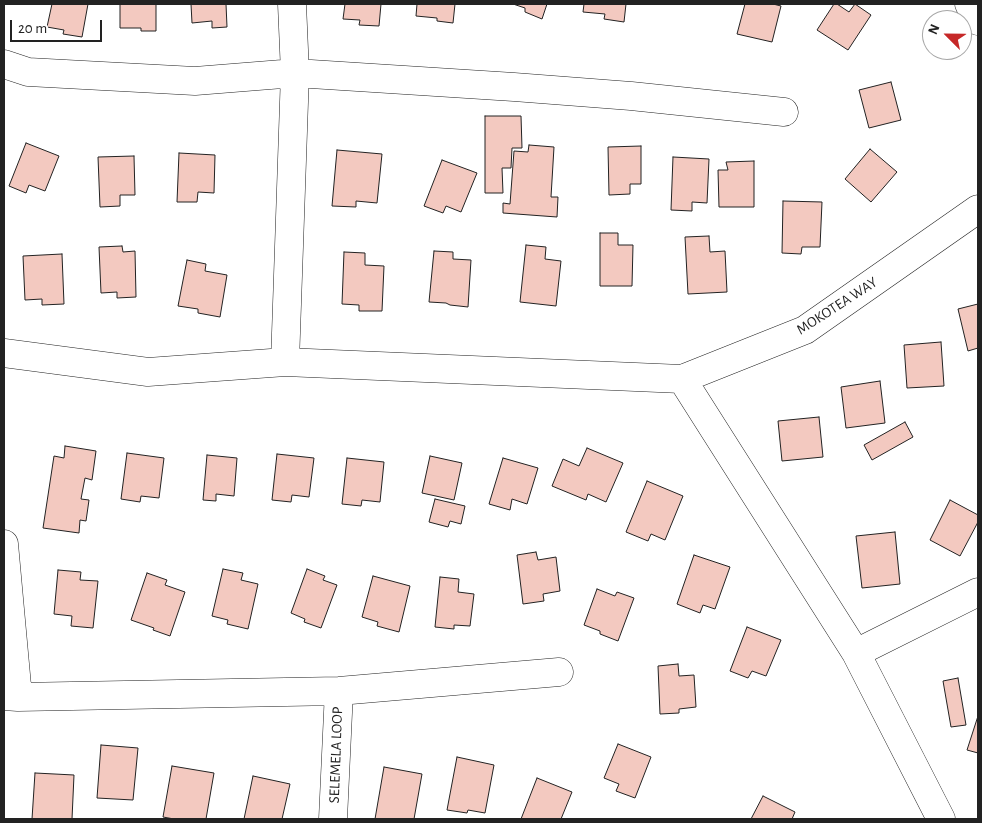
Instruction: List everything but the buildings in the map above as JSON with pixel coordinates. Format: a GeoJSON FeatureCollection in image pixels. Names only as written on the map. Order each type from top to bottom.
{"type":"FeatureCollection","features":[{"type":"Feature","properties":{"kind":"street"},"geometry":{"type":"LineString","coordinates":[[285,362],[295,73],[292,4]]}},
{"type":"Feature","properties":{"kind":"street"},"geometry":{"type":"LineString","coordinates":[[969,4],[978,21]]}},
{"type":"Feature","properties":{"kind":"street"},"geometry":{"type":"LineString","coordinates":[[4,64],[28,72],[195,81],[295,73],[631,96],[784,112]]}},
{"type":"Feature","properties":{"kind":"street","name":"MOKOTEA WAY"},"geometry":{"type":"LineString","coordinates":[[682,378],[805,330],[978,209]]}},
{"type":"Feature","properties":{"kind":"street"},"geometry":{"type":"LineString","coordinates":[[4,353],[148,372],[285,362],[682,378],[856,653],[941,819]]}},
{"type":"Feature","properties":{"kind":"street"},"geometry":{"type":"LineString","coordinates":[[4,544],[11,696],[339,691],[559,672]]}},
{"type":"Feature","properties":{"kind":"street"},"geometry":{"type":"LineString","coordinates":[[856,653],[978,592]]}},
{"type":"Feature","properties":{"kind":"street","name":"SELEMELA LOOP"},"geometry":{"type":"LineString","coordinates":[[334,819],[339,691]]}}]}
